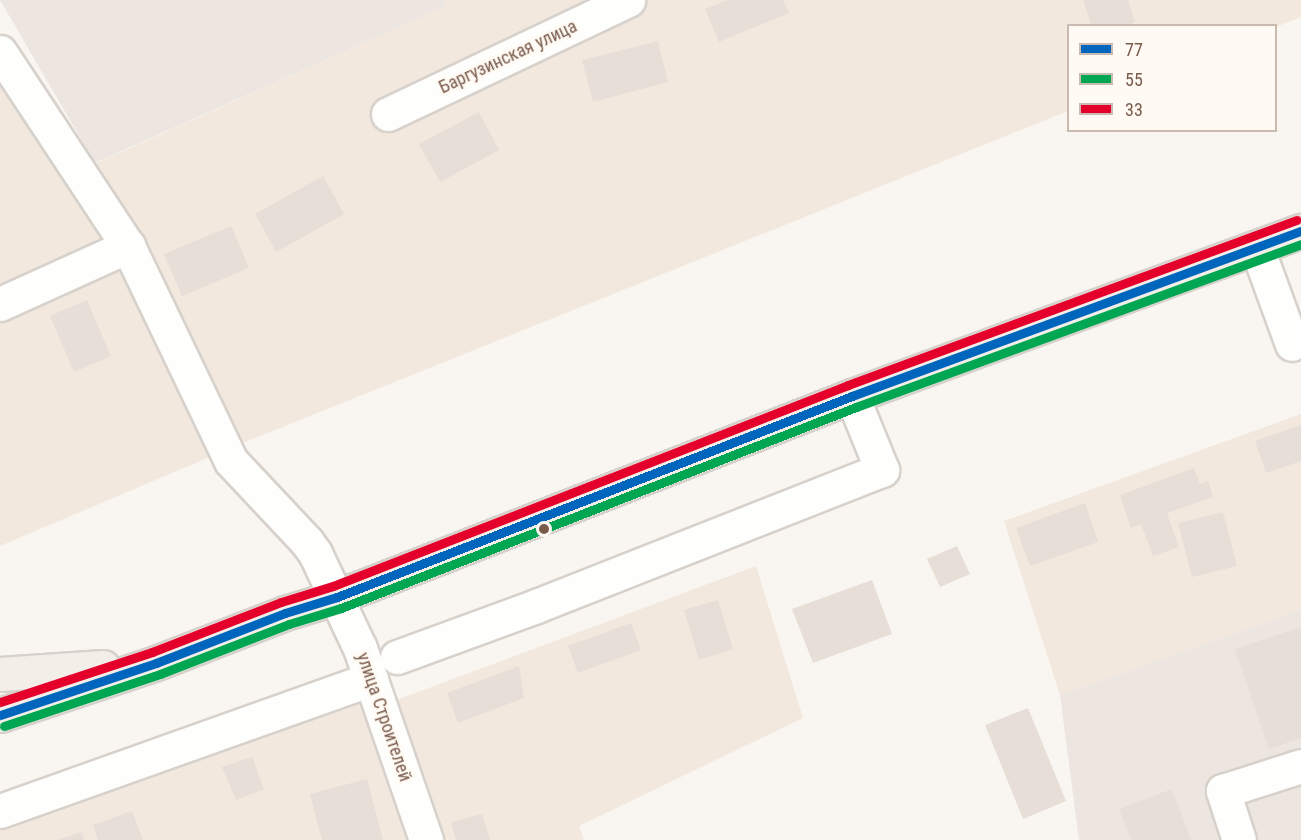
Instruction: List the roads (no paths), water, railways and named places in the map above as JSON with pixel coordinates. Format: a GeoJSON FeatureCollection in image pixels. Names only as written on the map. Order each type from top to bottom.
{"type":"FeatureCollection","features":[{"type":"Feature","properties":{"kind":"main road"},"geometry":{"type":"LineString","coordinates":[[0,715],[156,663],[285,613],[337,597],[852,396],[1301,231]]}},
{"type":"Feature","properties":{"kind":"main road"},"geometry":{"type":"LineString","coordinates":[[0,674],[156,663]]}},
{"type":"Feature","properties":{"kind":"street","name":"Баргузинская улица"},"geometry":{"type":"LineString","coordinates":[[388,114],[628,0]]}},
{"type":"Feature","properties":{"kind":"street","name":"улица Строителей"},"geometry":{"type":"LineString","coordinates":[[0,52],[128,246],[231,461],[308,542],[337,597],[370,679],[426,840]]}},
{"type":"Feature","properties":{"kind":"street"},"geometry":{"type":"LineString","coordinates":[[0,304],[128,246]]}},
{"type":"Feature","properties":{"kind":"street"},"geometry":{"type":"LineString","coordinates":[[1257,248],[1292,344]]}},
{"type":"Feature","properties":{"kind":"street"},"geometry":{"type":"LineString","coordinates":[[397,657],[536,606],[882,470],[852,396]]}},
{"type":"Feature","properties":{"kind":"street"},"geometry":{"type":"LineString","coordinates":[[0,812],[370,679]]}},
{"type":"Feature","properties":{"kind":"street"},"geometry":{"type":"LineString","coordinates":[[1239,840],[1223,791],[1301,766]]}}]}
